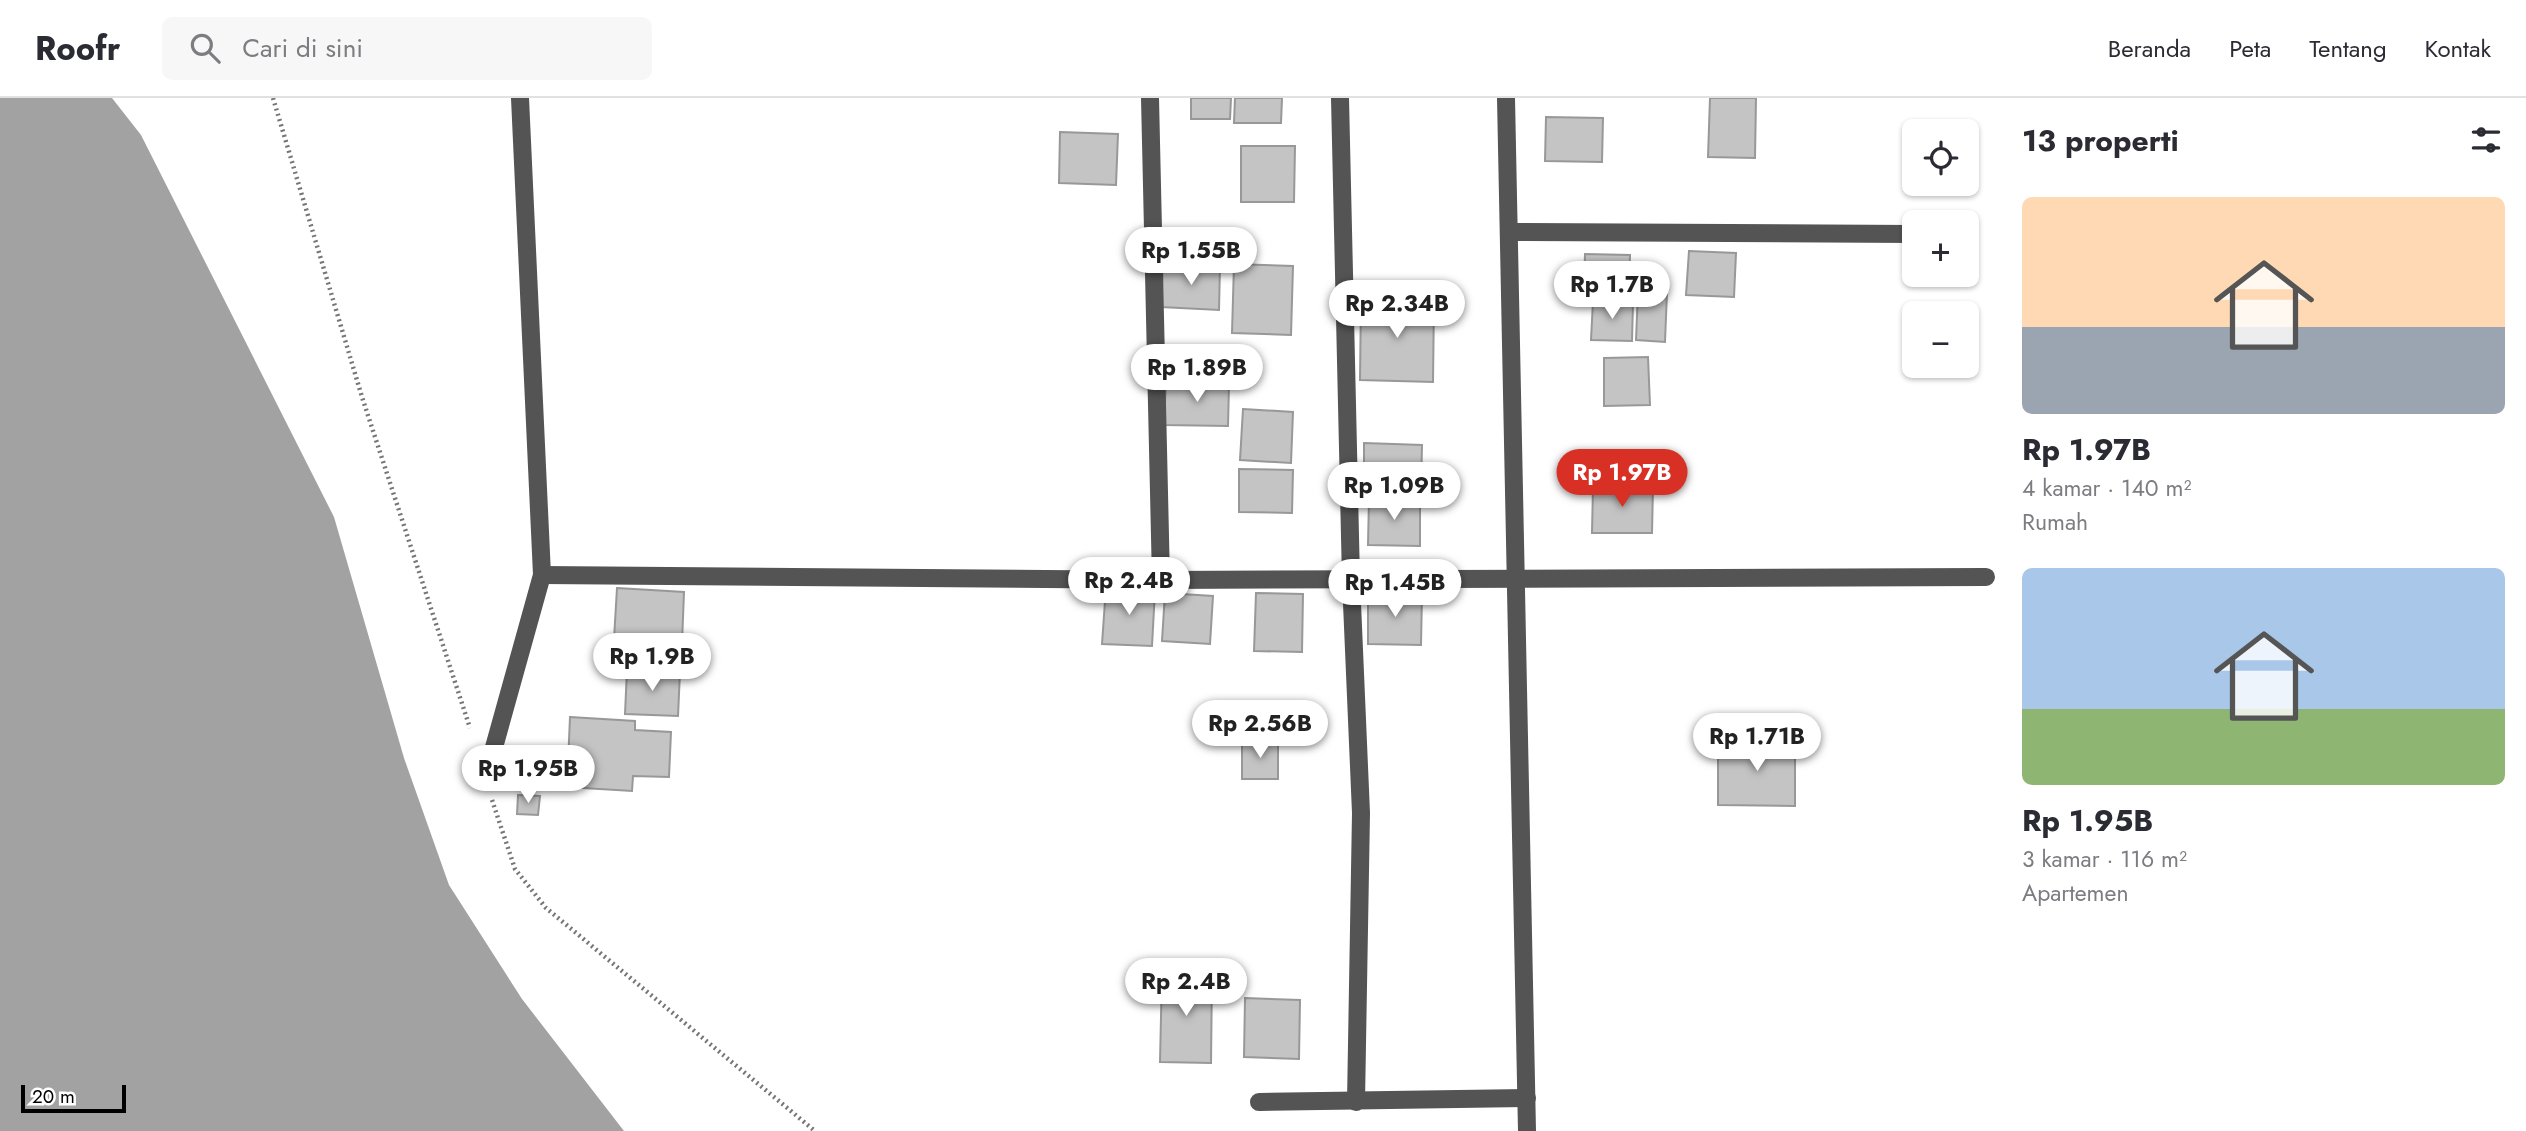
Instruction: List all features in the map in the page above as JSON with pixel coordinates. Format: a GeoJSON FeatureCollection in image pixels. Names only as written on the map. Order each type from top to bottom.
{"type":"FeatureCollection","features":[{"type":"Feature","properties":{"kind":"street"},"geometry":{"type":"LineString","coordinates":[[486,776],[542,575],[520,98]]}},
{"type":"Feature","properties":{"kind":"street"},"geometry":{"type":"LineString","coordinates":[[1150,98],[1161,580]]}},
{"type":"Feature","properties":{"kind":"street"},"geometry":{"type":"LineString","coordinates":[[1340,98],[1351,580],[1361,813],[1356,1102]]}},
{"type":"Feature","properties":{"kind":"street"},"geometry":{"type":"LineString","coordinates":[[1506,98],[1527,1131]]}},
{"type":"Feature","properties":{"kind":"street"},"geometry":{"type":"LineString","coordinates":[[1509,232],[1902,234]]}},
{"type":"Feature","properties":{"kind":"street"},"geometry":{"type":"LineString","coordinates":[[542,575],[1161,580],[1986,577]]}},
{"type":"Feature","properties":{"kind":"street"},"geometry":{"type":"LineString","coordinates":[[1259,1102],[1527,1098]]}},
{"type":"Feature","properties":{"kind":"path"},"geometry":{"type":"LineString","coordinates":[[273,98],[362,397],[515,869],[546,908],[815,1131]]}},
{"type":"Feature","properties":{"kind":"shaded area"},"geometry":{"type":"Polygon","coordinates":[[[0,98],[112,98],[141,135],[334,517],[404,758],[449,885],[522,999],[624,1131],[0,1131],[0,98]]]}},
{"type":"Feature","properties":{"kind":"building"},"geometry":{"type":"Polygon","coordinates":[[[1191,98],[1231,98],[1230,119],[1191,119],[1191,98]]]}},
{"type":"Feature","properties":{"kind":"building"},"geometry":{"type":"Polygon","coordinates":[[[1235,98],[1282,98],[1281,123],[1234,123],[1235,98]]]}},
{"type":"Feature","properties":{"kind":"building"},"geometry":{"type":"Polygon","coordinates":[[[1710,98],[1756,98],[1755,158],[1708,157],[1710,98]]]}},
{"type":"Feature","properties":{"kind":"building"},"geometry":{"type":"Polygon","coordinates":[[[1546,117],[1603,118],[1602,162],[1545,161],[1546,117]]]}},
{"type":"Feature","properties":{"kind":"building"},"geometry":{"type":"Polygon","coordinates":[[[1060,132],[1118,134],[1116,185],[1059,183],[1060,132]]]}},
{"type":"Feature","properties":{"kind":"building"},"geometry":{"type":"Polygon","coordinates":[[[1241,146],[1295,146],[1294,202],[1241,202],[1241,146]]]}},
{"type":"Feature","properties":{"kind":"building"},"geometry":{"type":"Polygon","coordinates":[[[1689,251],[1736,253],[1734,297],[1686,295],[1689,251]]]}},
{"type":"Feature","properties":{"kind":"building"},"geometry":{"type":"Polygon","coordinates":[[[1585,254],[1630,255],[1629,287],[1584,285],[1585,254]]]}},
{"type":"Feature","properties":{"kind":"building"},"geometry":{"type":"Polygon","coordinates":[[[1163,263],[1220,266],[1219,310],[1161,307],[1163,263]]]}},
{"type":"Feature","properties":{"kind":"building"},"geometry":{"type":"Polygon","coordinates":[[[1234,264],[1293,266],[1291,335],[1232,333],[1234,264]]]}},
{"type":"Feature","properties":{"kind":"building"},"geometry":{"type":"Polygon","coordinates":[[[1638,291],[1667,292],[1665,342],[1636,340],[1638,291]]]}},
{"type":"Feature","properties":{"kind":"building"},"geometry":{"type":"Polygon","coordinates":[[[1361,298],[1434,300],[1433,382],[1360,380],[1361,298]]]}},
{"type":"Feature","properties":{"kind":"building"},"geometry":{"type":"Polygon","coordinates":[[[1593,301],[1633,303],[1632,341],[1591,340],[1593,301]]]}},
{"type":"Feature","properties":{"kind":"building"},"geometry":{"type":"Polygon","coordinates":[[[1648,357],[1650,405],[1604,406],[1604,358],[1648,357]]]}},
{"type":"Feature","properties":{"kind":"building"},"geometry":{"type":"Polygon","coordinates":[[[1166,382],[1229,384],[1228,426],[1164,425],[1166,382]]]}},
{"type":"Feature","properties":{"kind":"building"},"geometry":{"type":"Polygon","coordinates":[[[1243,409],[1293,412],[1291,463],[1240,460],[1243,409]]]}},
{"type":"Feature","properties":{"kind":"building"},"geometry":{"type":"Polygon","coordinates":[[[1364,443],[1422,445],[1421,490],[1364,489],[1364,443]]]}},
{"type":"Feature","properties":{"kind":"building"},"geometry":{"type":"Polygon","coordinates":[[[1239,469],[1293,470],[1292,513],[1239,512],[1239,469]]]}},
{"type":"Feature","properties":{"kind":"building"},"geometry":{"type":"Polygon","coordinates":[[[1593,486],[1653,486],[1652,533],[1592,533],[1593,486]]]}},
{"type":"Feature","properties":{"kind":"building"},"geometry":{"type":"Polygon","coordinates":[[[1369,498],[1420,499],[1420,546],[1368,545],[1369,498]]]}},
{"type":"Feature","properties":{"kind":"building"},"geometry":{"type":"Polygon","coordinates":[[[1106,587],[1155,590],[1152,646],[1102,644],[1106,587]]]}},
{"type":"Feature","properties":{"kind":"building"},"geometry":{"type":"Polygon","coordinates":[[[617,588],[684,592],[682,643],[614,639],[617,588]]]}},
{"type":"Feature","properties":{"kind":"building"},"geometry":{"type":"Polygon","coordinates":[[[1368,592],[1422,594],[1421,645],[1368,644],[1368,592]]]}},
{"type":"Feature","properties":{"kind":"building"},"geometry":{"type":"Polygon","coordinates":[[[1165,593],[1213,596],[1210,644],[1162,641],[1165,593]]]}},
{"type":"Feature","properties":{"kind":"building"},"geometry":{"type":"Polygon","coordinates":[[[1256,593],[1303,594],[1302,652],[1254,651],[1256,593]]]}},
{"type":"Feature","properties":{"kind":"building"},"geometry":{"type":"Polygon","coordinates":[[[627,669],[680,672],[678,716],[625,714],[627,669]]]}},
{"type":"Feature","properties":{"kind":"building"},"geometry":{"type":"Polygon","coordinates":[[[570,717],[635,721],[635,730],[671,732],[669,777],[633,776],[632,791],[567,787],[570,717]]]}},
{"type":"Feature","properties":{"kind":"building"},"geometry":{"type":"Polygon","coordinates":[[[1242,740],[1278,740],[1278,779],[1242,779],[1242,740]]]}},
{"type":"Feature","properties":{"kind":"building"},"geometry":{"type":"Polygon","coordinates":[[[1718,740],[1795,740],[1795,806],[1718,805],[1718,740]]]}},
{"type":"Feature","properties":{"kind":"building"},"geometry":{"type":"Polygon","coordinates":[[[518,795],[540,796],[538,815],[517,814],[518,795]]]}},
{"type":"Feature","properties":{"kind":"building"},"geometry":{"type":"Polygon","coordinates":[[[1162,972],[1212,973],[1211,1063],[1160,1062],[1162,972]]]}},
{"type":"Feature","properties":{"kind":"building"},"geometry":{"type":"Polygon","coordinates":[[[1245,998],[1300,1000],[1299,1059],[1244,1057],[1245,998]]]}}]}
